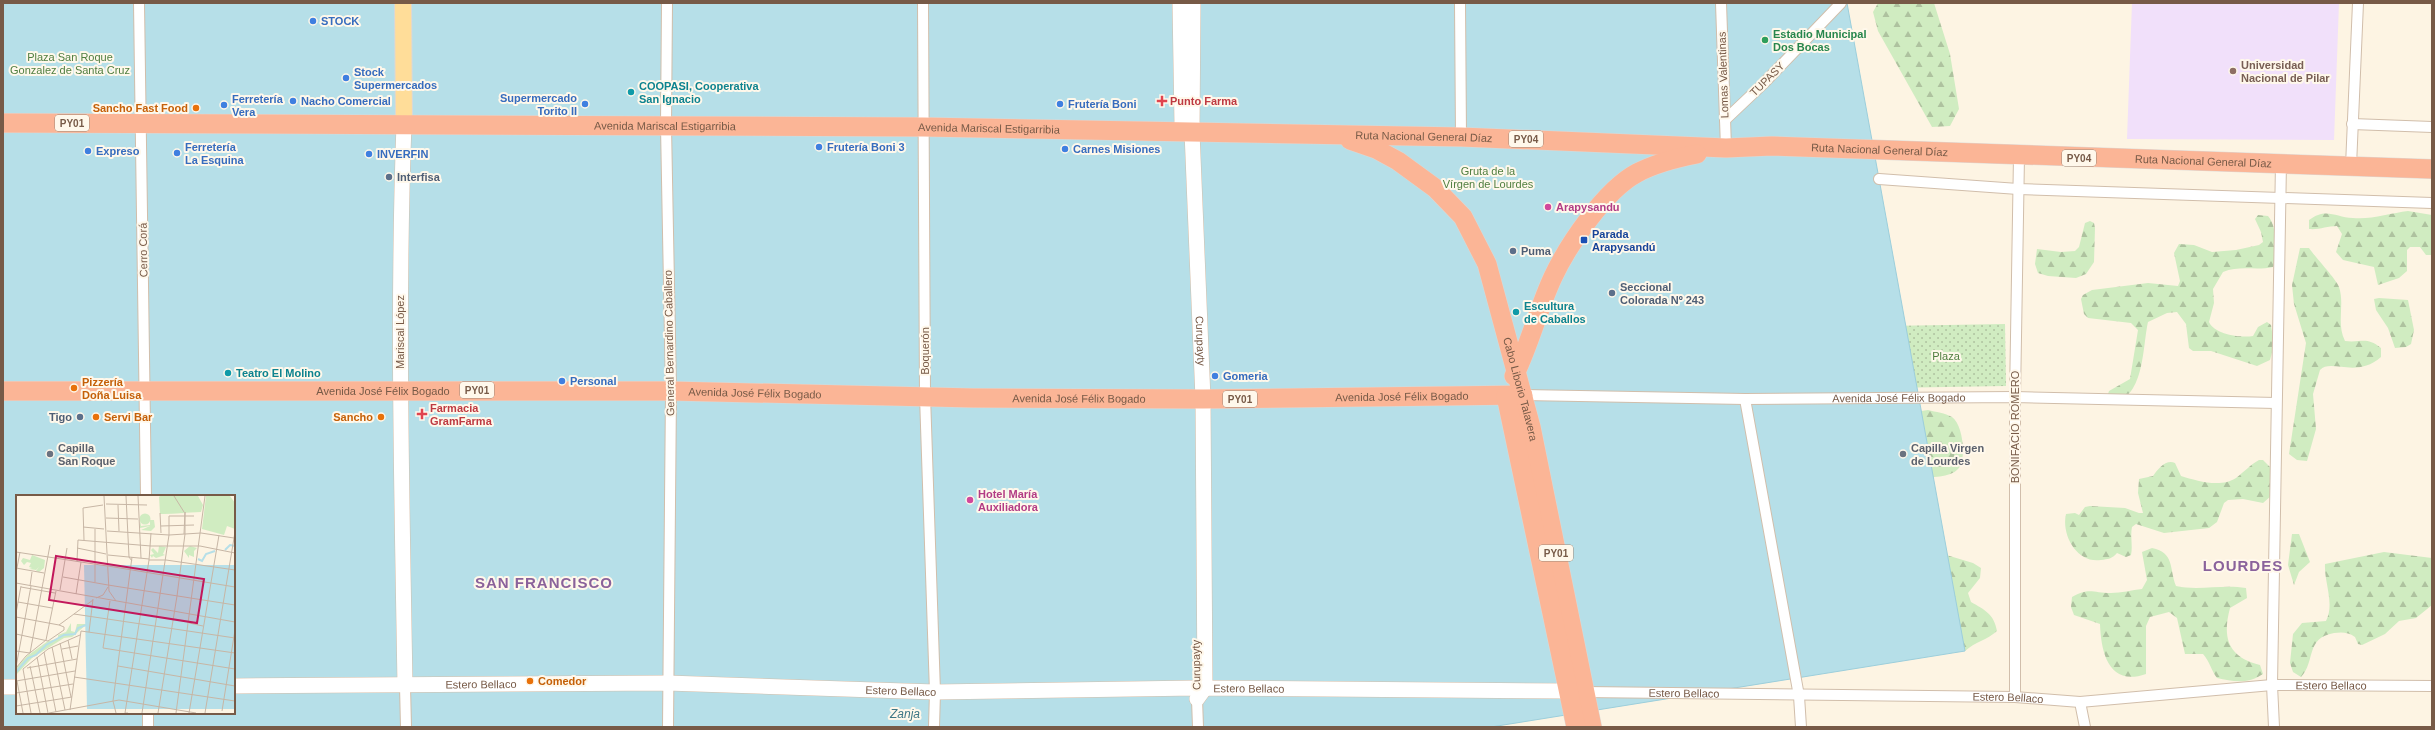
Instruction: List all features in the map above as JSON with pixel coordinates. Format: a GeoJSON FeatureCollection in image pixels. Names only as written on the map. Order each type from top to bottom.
{"type":"FeatureCollection","features":[{"type":"Feature","properties":{"kind":"highway","name":"Avenida Mariscal Estigarribia"},"geometry":{"type":"LineString","coordinates":[[3,123],[923,127],[1327,136]]}},
{"type":"Feature","properties":{"kind":"highway","name":"Ruta Nacional General Díaz"},"geometry":{"type":"LineString","coordinates":[[1327,136],[1461,137],[1726,148],[1772,146],[2019,156],[2281,163],[2432,169]]}},
{"type":"Feature","properties":{"kind":"highway","name":"Cabo Liborio Talavera"},"geometry":{"type":"LineString","coordinates":[[1327,136],[1355,141],[1398,161],[1435,188],[1463,217],[1486,264],[1516,373]]}},
{"type":"Feature","properties":{"kind":"highway"},"geometry":{"type":"LineString","coordinates":[[1514,395],[1516,373],[1553,277],[1571,242],[1588,220],[1635,174],[1668,160],[1726,148]]}},
{"type":"Feature","properties":{"kind":"highway","name":"Avenida José Félix Bogado"},"geometry":{"type":"LineString","coordinates":[[3,391],[146,393],[671,391],[973,398],[1197,399],[1514,395]]}},
{"type":"Feature","properties":{"kind":"highway","name":"Cabo Liborio Talavera"},"geometry":{"type":"LineString","coordinates":[[1514,395],[1576,691],[1576,727]]}},
{"type":"Feature","properties":{"kind":"highway","name":"Cabo Liborio Talavera"},"geometry":{"type":"LineString","coordinates":[[1576,691],[1592,727]]}},
{"type":"Feature","properties":{"kind":"main road","name":"Mariscal López"},"geometry":{"type":"LineString","coordinates":[[403,3],[404,124]]}},
{"type":"Feature","properties":{"kind":"street","name":"Cerro Corá"},"geometry":{"type":"LineString","coordinates":[[139,3],[146,393],[146,495]]}},
{"type":"Feature","properties":{"kind":"street","name":"General Bernardino Caballero"},"geometry":{"type":"LineString","coordinates":[[667,3],[666,126],[671,391],[667,683],[668,727]]}},
{"type":"Feature","properties":{"kind":"street","name":"Boquerón"},"geometry":{"type":"LineString","coordinates":[[923,3],[925,396],[935,695],[934,727]]}},
{"type":"Feature","properties":{"kind":"street","name":"Curupayty"},"geometry":{"type":"LineString","coordinates":[[1180,3],[1187,132],[1197,399],[1199,692]]}},
{"type":"Feature","properties":{"kind":"street","name":"Curupayty"},"geometry":{"type":"LineString","coordinates":[[1187,132],[1193,3]]}},
{"type":"Feature","properties":{"kind":"street"},"geometry":{"type":"LineString","coordinates":[[1460,3],[1461,137]]}},
{"type":"Feature","properties":{"kind":"street","name":"Lomas Valentinas"},"geometry":{"type":"LineString","coordinates":[[1721,3],[1726,148]]}},
{"type":"Feature","properties":{"kind":"street","name":"TUPASY"},"geometry":{"type":"LineString","coordinates":[[1725,120],[1763,84],[1841,3]]}},
{"type":"Feature","properties":{"kind":"street"},"geometry":{"type":"LineString","coordinates":[[2351,166],[2358,3]]}},
{"type":"Feature","properties":{"kind":"street","name":"Mariscal López"},"geometry":{"type":"LineString","coordinates":[[404,124],[400,226],[400,391],[406,686]]}},
{"type":"Feature","properties":{"kind":"street"},"geometry":{"type":"LineString","coordinates":[[2352,124],[2432,127]]}},
{"type":"Feature","properties":{"kind":"street","name":"BONIFACIO ROMERO"},"geometry":{"type":"LineString","coordinates":[[2015,697],[2015,396],[2019,156]]}},
{"type":"Feature","properties":{"kind":"street"},"geometry":{"type":"LineString","coordinates":[[2274,727],[2272,685],[2281,163]]}},
{"type":"Feature","properties":{"kind":"street"},"geometry":{"type":"LineString","coordinates":[[1879,179],[2018,189],[2432,203]]}},
{"type":"Feature","properties":{"kind":"street","name":"Avenida José Félix Bogado"},"geometry":{"type":"LineString","coordinates":[[1514,395],[1745,399],[2015,396],[2276,402]]}},
{"type":"Feature","properties":{"kind":"street"},"geometry":{"type":"LineString","coordinates":[[1745,399],[1799,696],[1800,727]]}},
{"type":"Feature","properties":{"kind":"street","name":"Estero Bellaco"},"geometry":{"type":"LineString","coordinates":[[235,686],[667,683],[935,695],[1199,692],[1576,691],[1799,696],[2015,697],[2080,702],[2272,685],[2432,686]]}},
{"type":"Feature","properties":{"kind":"street"},"geometry":{"type":"LineString","coordinates":[[406,686],[406,727]]}},
{"type":"Feature","properties":{"kind":"street"},"geometry":{"type":"LineString","coordinates":[[3,687],[16,687]]}},
{"type":"Feature","properties":{"kind":"street"},"geometry":{"type":"LineString","coordinates":[[1198,727],[1199,692]]}},
{"type":"Feature","properties":{"kind":"street"},"geometry":{"type":"LineString","coordinates":[[2080,702],[2085,727]]}},
{"type":"Feature","properties":{"kind":"street"},"geometry":{"type":"LineString","coordinates":[[148,714],[148,727]]}},
{"type":"Feature","properties":{"kind":"shaded area","name":"Universidad Nacional de Pilar"},"geometry":{"type":"Polygon","coordinates":[[[2132,3],[2339,3],[2334,140],[2127,139],[2132,3]]]}},
{"type":"Feature","properties":{"kind":"green space"},"geometry":{"type":"Polygon","coordinates":[[[1878,3],[1934,3],[1950,54],[1959,109],[1950,126],[1932,127],[1878,31],[1873,12],[1878,3]]]}},
{"type":"Feature","properties":{"kind":"green space"},"geometry":{"type":"Polygon","coordinates":[[[2408,211],[2432,215],[2432,255],[2426,255],[2420,247],[2410,247],[2407,250],[2407,271],[2399,278],[2378,285],[2374,267],[2343,260],[2336,252],[2342,234],[2337,226],[2309,229],[2309,220],[2315,216],[2326,213],[2360,218],[2408,211]]]}},
{"type":"Feature","properties":{"kind":"green space"},"geometry":{"type":"Polygon","coordinates":[[[2258,215],[2268,216],[2273,226],[2276,241],[2276,256],[2273,267],[2242,268],[2223,272],[2213,289],[2214,303],[2209,322],[2222,333],[2248,337],[2253,336],[2258,327],[2267,322],[2271,325],[2274,345],[2270,360],[2257,366],[2211,351],[2193,351],[2189,348],[2186,324],[2177,312],[2167,313],[2148,322],[2143,359],[2136,383],[2129,393],[2121,400],[2109,404],[2106,400],[2109,391],[2130,379],[2138,330],[2131,323],[2088,318],[2084,314],[2081,299],[2083,295],[2092,290],[2148,283],[2178,286],[2180,281],[2174,253],[2179,244],[2194,245],[2212,252],[2236,250],[2259,245],[2263,242],[2261,232],[2255,219],[2258,215]]]}},
{"type":"Feature","properties":{"kind":"green space"},"geometry":{"type":"Polygon","coordinates":[[[2090,221],[2094,223],[2095,228],[2094,262],[2086,274],[2076,278],[2048,276],[2038,273],[2035,264],[2037,249],[2061,252],[2075,251],[2079,247],[2085,223],[2090,221]]]}},
{"type":"Feature","properties":{"kind":"green space"},"geometry":{"type":"Polygon","coordinates":[[[2300,248],[2309,248],[2339,287],[2341,294],[2341,328],[2345,341],[2368,341],[2381,348],[2381,357],[2362,367],[2354,368],[2331,366],[2320,370],[2313,394],[2316,429],[2307,461],[2297,460],[2289,454],[2306,343],[2294,304],[2292,285],[2300,248]]]}},
{"type":"Feature","properties":{"kind":"green space"},"geometry":{"type":"Polygon","coordinates":[[[2374,299],[2408,300],[2414,330],[2411,344],[2406,347],[2395,348],[2388,328],[2376,310],[2374,299]]]}},
{"type":"Feature","properties":{"kind":"green space","name":"Plaza"},"geometry":{"type":"Polygon","coordinates":[[[2005,324],[2006,386],[1887,388],[1886,326],[2005,324]]]}},
{"type":"Feature","properties":{"kind":"green space"},"geometry":{"type":"Polygon","coordinates":[[[1928,410],[1946,414],[1956,421],[1961,434],[1963,450],[1962,458],[1961,464],[1955,472],[1940,476],[1919,478],[1928,458],[1928,444],[1908,413],[1928,410]]]}},
{"type":"Feature","properties":{"kind":"green space"},"geometry":{"type":"Polygon","coordinates":[[[2259,460],[2263,460],[2270,467],[2271,496],[2263,503],[2243,499],[2228,500],[2224,503],[2217,522],[2209,528],[2164,533],[2136,524],[2132,527],[2131,555],[2126,557],[2117,553],[2112,558],[2101,560],[2092,560],[2078,553],[2069,539],[2066,531],[2066,514],[2075,513],[2079,515],[2085,507],[2125,508],[2143,513],[2138,493],[2139,479],[2153,476],[2168,462],[2175,463],[2181,476],[2209,483],[2223,483],[2236,478],[2259,460]]]}},
{"type":"Feature","properties":{"kind":"green space"},"geometry":{"type":"Polygon","coordinates":[[[2292,534],[2299,534],[2310,562],[2299,572],[2294,585],[2288,565],[2292,534]]]}},
{"type":"Feature","properties":{"kind":"green space"},"geometry":{"type":"Polygon","coordinates":[[[2152,548],[2159,550],[2168,557],[2176,586],[2193,588],[2246,588],[2247,598],[2230,608],[2227,628],[2228,637],[2230,645],[2234,651],[2241,657],[2260,665],[2263,674],[2246,681],[2217,678],[2203,654],[2185,654],[2177,618],[2169,612],[2150,617],[2146,626],[2146,674],[2133,677],[2123,676],[2115,672],[2105,656],[2102,646],[2100,624],[2074,615],[2071,607],[2072,597],[2087,591],[2115,593],[2142,589],[2147,580],[2142,552],[2152,548]]]}},
{"type":"Feature","properties":{"kind":"green space"},"geometry":{"type":"Polygon","coordinates":[[[2384,552],[2432,558],[2432,605],[2416,618],[2399,621],[2385,634],[2362,645],[2358,644],[2355,637],[2347,633],[2334,633],[2325,636],[2315,645],[2306,671],[2301,677],[2293,672],[2290,663],[2293,634],[2302,623],[2326,621],[2330,607],[2325,564],[2384,552]]]}},
{"type":"Feature","properties":{"kind":"green space"},"geometry":{"type":"Polygon","coordinates":[[[1943,554],[1973,563],[1981,568],[1980,578],[1968,593],[1971,602],[1985,610],[1994,620],[1996,625],[1997,631],[1965,651],[1948,641],[1943,554]]]}},
{"type":"Feature","properties":{"kind":"water","name":"Zanja"},"geometry":{"type":"Polygon","coordinates":[[[3,3],[1847,3],[1965,651],[1491,727],[3,727],[3,3]]]}},
{"type":"Feature","properties":{"kind":"place","name":"STOCK"},"geometry":{"type":"Point","coordinates":[313,21]}},
{"type":"Feature","properties":{"kind":"place","name":"Estadio Municipal Dos Bocas"},"geometry":{"type":"Point","coordinates":[1765,40]}},
{"type":"Feature","properties":{"kind":"place","name":"Universidad Nacional de Pilar"},"geometry":{"type":"Point","coordinates":[2233,71]}},
{"type":"Feature","properties":{"kind":"place","name":"Stock Supermercados"},"geometry":{"type":"Point","coordinates":[346,78]}},
{"type":"Feature","properties":{"kind":"place","name":"COOPASI, Cooperativa San Ignacio"},"geometry":{"type":"Point","coordinates":[631,92]}},
{"type":"Feature","properties":{"kind":"place","name":"Nacho Comercial"},"geometry":{"type":"Point","coordinates":[293,101]}},
{"type":"Feature","properties":{"kind":"place","name":"Punto Farma"},"geometry":{"type":"Point","coordinates":[1162,101]}},
{"type":"Feature","properties":{"kind":"place","name":"Supermercado Torito II"},"geometry":{"type":"Point","coordinates":[585,104]}},
{"type":"Feature","properties":{"kind":"place","name":"Frutería Boni"},"geometry":{"type":"Point","coordinates":[1060,104]}},
{"type":"Feature","properties":{"kind":"place","name":"Ferretería Vera"},"geometry":{"type":"Point","coordinates":[224,105]}},
{"type":"Feature","properties":{"kind":"place","name":"Sancho Fast Food"},"geometry":{"type":"Point","coordinates":[196,108]}},
{"type":"Feature","properties":{"kind":"place","name":"Frutería Boni 3"},"geometry":{"type":"Point","coordinates":[819,147]}},
{"type":"Feature","properties":{"kind":"place","name":"Carnes Misiones"},"geometry":{"type":"Point","coordinates":[1065,149]}},
{"type":"Feature","properties":{"kind":"place","name":"Expreso"},"geometry":{"type":"Point","coordinates":[88,151]}},
{"type":"Feature","properties":{"kind":"place","name":"Ferretería La Esquina"},"geometry":{"type":"Point","coordinates":[177,153]}},
{"type":"Feature","properties":{"kind":"place","name":"INVERFIN"},"geometry":{"type":"Point","coordinates":[369,154]}},
{"type":"Feature","properties":{"kind":"place","name":"Interfisa"},"geometry":{"type":"Point","coordinates":[389,177]}},
{"type":"Feature","properties":{"kind":"place","name":"Arapysandu"},"geometry":{"type":"Point","coordinates":[1548,207]}},
{"type":"Feature","properties":{"kind":"place","name":"Parada Arapysandú"},"geometry":{"type":"Point","coordinates":[1584,240]}},
{"type":"Feature","properties":{"kind":"place","name":"Puma"},"geometry":{"type":"Point","coordinates":[1513,251]}},
{"type":"Feature","properties":{"kind":"place","name":"Seccional Colorada Nº 243"},"geometry":{"type":"Point","coordinates":[1612,293]}},
{"type":"Feature","properties":{"kind":"place","name":"Escultura de Caballos"},"geometry":{"type":"Point","coordinates":[1516,312]}},
{"type":"Feature","properties":{"kind":"place","name":"Teatro El Molino"},"geometry":{"type":"Point","coordinates":[228,373]}},
{"type":"Feature","properties":{"kind":"place","name":"Gomeria"},"geometry":{"type":"Point","coordinates":[1215,376]}},
{"type":"Feature","properties":{"kind":"place","name":"Personal"},"geometry":{"type":"Point","coordinates":[562,381]}},
{"type":"Feature","properties":{"kind":"place","name":"Pizzería Doña Luisa"},"geometry":{"type":"Point","coordinates":[74,388]}},
{"type":"Feature","properties":{"kind":"place","name":"Farmacia GramFarma"},"geometry":{"type":"Point","coordinates":[422,414]}},
{"type":"Feature","properties":{"kind":"place","name":"Tigo"},"geometry":{"type":"Point","coordinates":[80,417]}},
{"type":"Feature","properties":{"kind":"place","name":"Servi Bar"},"geometry":{"type":"Point","coordinates":[96,417]}},
{"type":"Feature","properties":{"kind":"place","name":"Sancho"},"geometry":{"type":"Point","coordinates":[381,417]}},
{"type":"Feature","properties":{"kind":"place","name":"Capilla San Roque"},"geometry":{"type":"Point","coordinates":[50,454]}},
{"type":"Feature","properties":{"kind":"place","name":"Capilla Virgen de Lourdes"},"geometry":{"type":"Point","coordinates":[1903,454]}},
{"type":"Feature","properties":{"kind":"place","name":"Hotel María Auxiliadora"},"geometry":{"type":"Point","coordinates":[970,500]}},
{"type":"Feature","properties":{"kind":"place","name":"Comedor"},"geometry":{"type":"Point","coordinates":[530,681]}},
{"type":"Feature","properties":{"kind":"district","name":"LOURDES"},"geometry":{"type":"Point","coordinates":[2243,565]}},
{"type":"Feature","properties":{"kind":"district","name":"SAN FRANCISCO"},"geometry":{"type":"Point","coordinates":[544,582]}},
{"type":"Feature","properties":{"kind":"park label","name":"Plaza San Roque Gonzalez de Santa Cruz"},"geometry":{"type":"Point","coordinates":[70,63]}},
{"type":"Feature","properties":{"kind":"park label","name":"Gruta de la Vírgen de Lourdes"},"geometry":{"type":"Point","coordinates":[1488,177]}}]}
